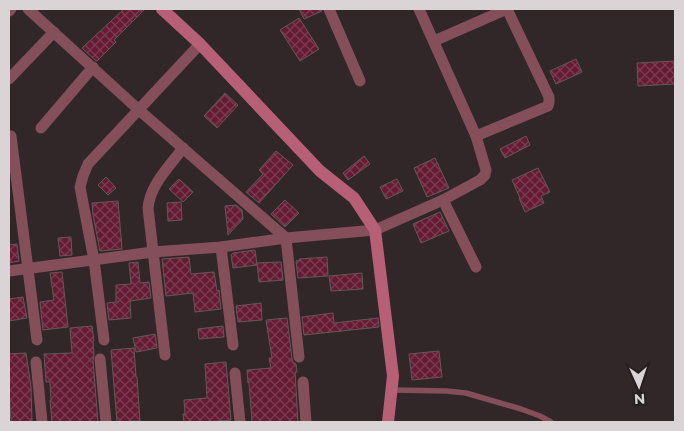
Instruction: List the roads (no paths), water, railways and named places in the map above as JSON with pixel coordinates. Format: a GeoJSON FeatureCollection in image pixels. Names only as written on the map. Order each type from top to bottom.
{"type":"FeatureCollection","features":[{"type":"Feature","properties":{"kind":"street"},"geometry":{"type":"LineString","coordinates":[[28,9],[139,110],[286,238],[299,356]]}},
{"type":"Feature","properties":{"kind":"street"},"geometry":{"type":"LineString","coordinates":[[162,9],[200,44],[320,172],[354,198],[375,230],[393,376],[388,422]]}},
{"type":"Feature","properties":{"kind":"street"},"geometry":{"type":"LineString","coordinates":[[329,9],[360,81]]}},
{"type":"Feature","properties":{"kind":"street"},"geometry":{"type":"LineString","coordinates":[[9,271],[153,252],[221,247],[286,238],[375,230],[443,200],[480,180],[485,175],[486,170],[476,136],[419,9]]}},
{"type":"Feature","properties":{"kind":"street"},"geometry":{"type":"LineString","coordinates":[[434,41],[507,9],[549,97],[550,102],[548,106],[476,136]]}},
{"type":"Feature","properties":{"kind":"street"},"geometry":{"type":"LineString","coordinates":[[9,79],[54,32]]}},
{"type":"Feature","properties":{"kind":"street"},"geometry":{"type":"LineString","coordinates":[[104,340],[94,260],[80,187],[82,176],[88,164],[200,44]]}},
{"type":"Feature","properties":{"kind":"street"},"geometry":{"type":"LineString","coordinates":[[41,128],[93,67]]}},
{"type":"Feature","properties":{"kind":"street"},"geometry":{"type":"LineString","coordinates":[[11,136],[37,340]]}},
{"type":"Feature","properties":{"kind":"street"},"geometry":{"type":"LineString","coordinates":[[165,355],[148,208],[152,189],[183,148]]}},
{"type":"Feature","properties":{"kind":"street"},"geometry":{"type":"LineString","coordinates":[[443,200],[476,267]]}},
{"type":"Feature","properties":{"kind":"street"},"geometry":{"type":"LineString","coordinates":[[221,247],[233,345]]}},
{"type":"Feature","properties":{"kind":"street"},"geometry":{"type":"LineString","coordinates":[[100,359],[106,422]]}},
{"type":"Feature","properties":{"kind":"street"},"geometry":{"type":"LineString","coordinates":[[36,362],[42,422]]}},
{"type":"Feature","properties":{"kind":"street"},"geometry":{"type":"LineString","coordinates":[[235,374],[240,422]]}},
{"type":"Feature","properties":{"kind":"street"},"geometry":{"type":"LineString","coordinates":[[303,382],[306,422]]}},
{"type":"Feature","properties":{"kind":"lane"},"geometry":{"type":"LineString","coordinates":[[392,390],[466,393],[521,409],[551,422]]}}]}
